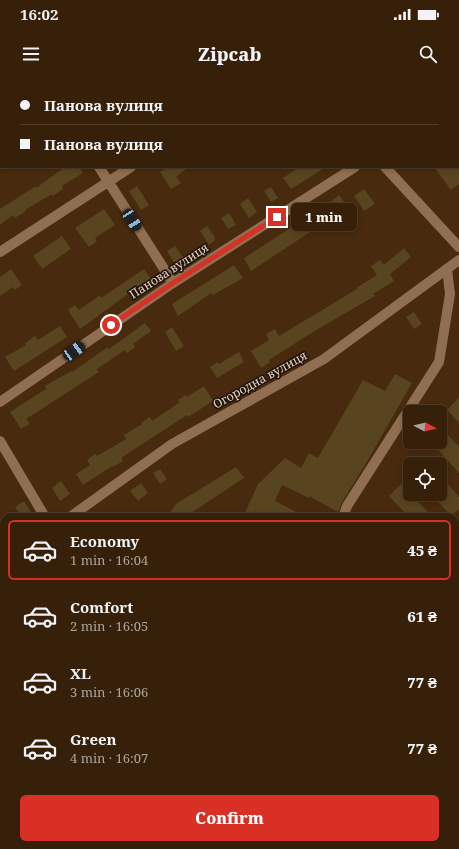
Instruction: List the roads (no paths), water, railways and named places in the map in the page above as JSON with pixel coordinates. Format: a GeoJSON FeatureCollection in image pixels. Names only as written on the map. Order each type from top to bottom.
{"type":"FeatureCollection","features":[{"type":"Feature","properties":{"kind":"street"},"geometry":{"type":"LineString","coordinates":[[100,168],[173,283]]}},
{"type":"Feature","properties":{"kind":"street"},"geometry":{"type":"LineString","coordinates":[[0,252],[130,168]]}},
{"type":"Feature","properties":{"kind":"street","name":"Панова вулиця"},"geometry":{"type":"LineString","coordinates":[[0,402],[173,283],[353,168]]}},
{"type":"Feature","properties":{"kind":"street"},"geometry":{"type":"LineString","coordinates":[[386,168],[459,247]]}},
{"type":"Feature","properties":{"kind":"street","name":"Огородна вулиця"},"geometry":{"type":"LineString","coordinates":[[76,513],[172,444],[324,359],[459,260]]}},
{"type":"Feature","properties":{"kind":"street"},"geometry":{"type":"LineString","coordinates":[[344,513],[347,506],[439,362],[450,294],[447,269]]}},
{"type":"Feature","properties":{"kind":"street"},"geometry":{"type":"LineString","coordinates":[[0,441],[43,513]]}}]}
